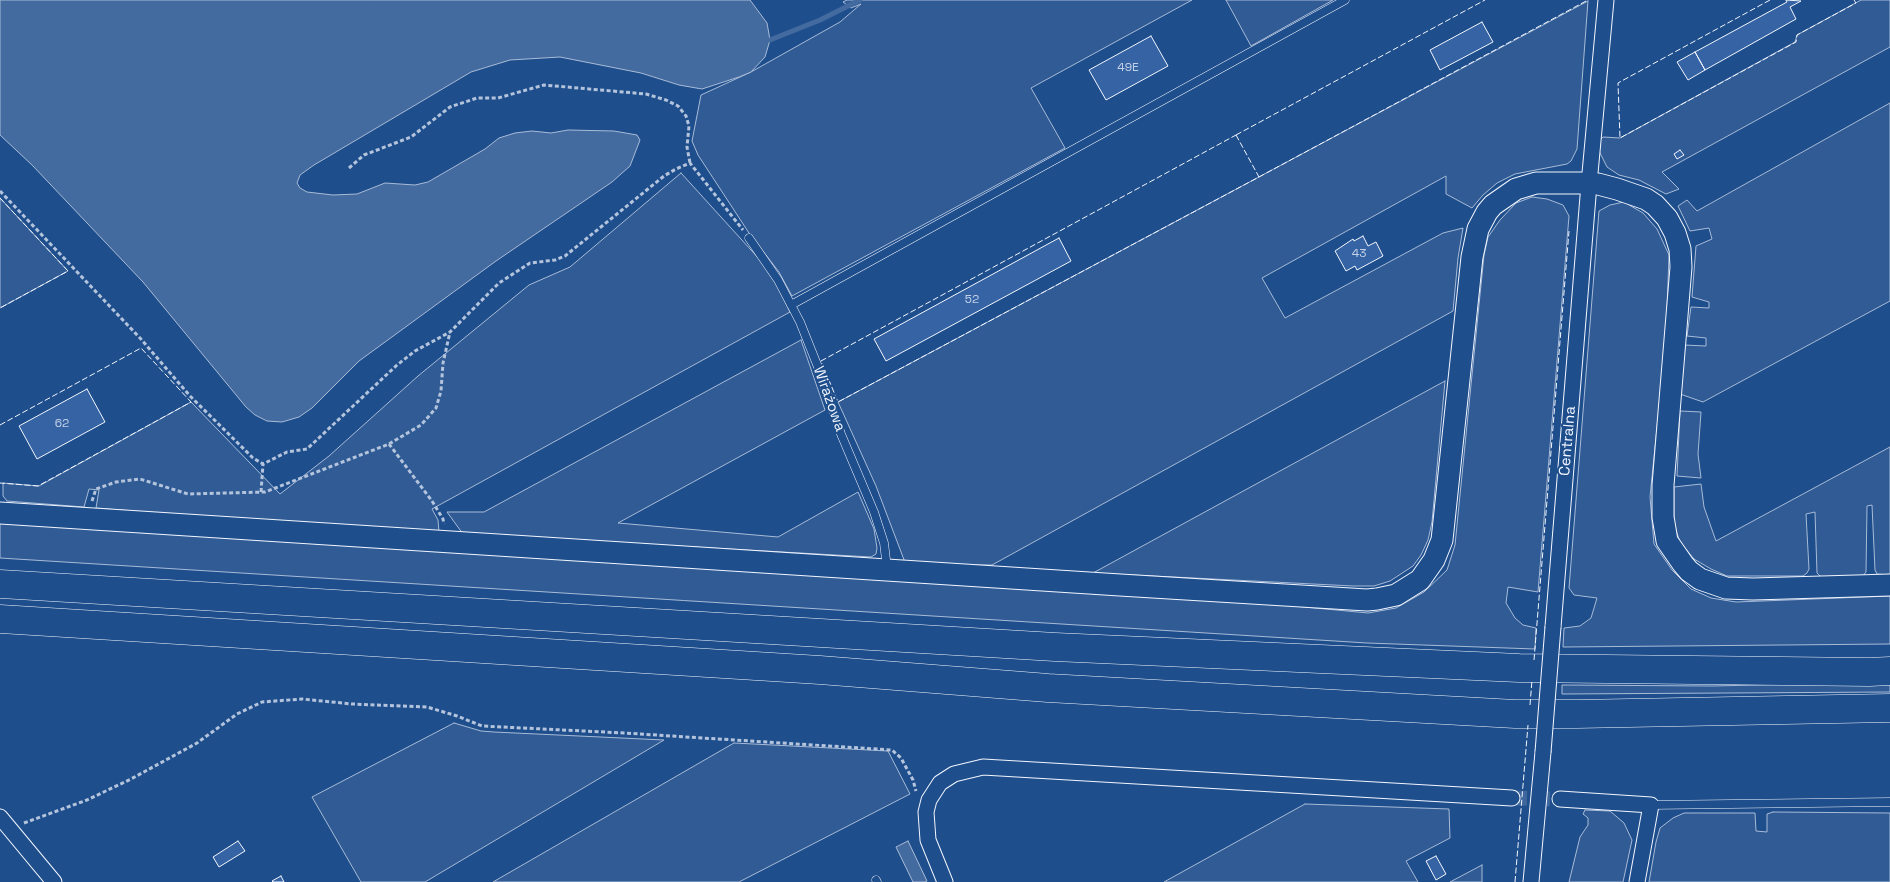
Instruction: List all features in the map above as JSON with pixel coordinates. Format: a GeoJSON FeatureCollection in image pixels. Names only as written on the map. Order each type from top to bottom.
{"type":"FeatureCollection","features":[{"type":"Feature","properties":{"kind":"highway"},"geometry":{"type":"LineString","coordinates":[[0,584],[1114,650],[1519,668],[1890,671]]}},
{"type":"Feature","properties":{"kind":"highway"},"geometry":{"type":"LineString","coordinates":[[0,618],[820,670],[1048,688],[1515,714],[1616,714],[1890,708]]}},
{"type":"Feature","properties":{"kind":"street","name":"Centralna"},"geometry":{"type":"LineString","coordinates":[[1531,882],[1606,0]]}},
{"type":"Feature","properties":{"kind":"street"},"geometry":{"type":"LineString","coordinates":[[0,513],[1367,600],[1396,595],[1410,588],[1426,573],[1439,550],[1442,540],[1472,257],[1478,229],[1493,205],[1508,193],[1524,186],[1546,183],[1598,184],[1634,194],[1655,205],[1667,218],[1675,232],[1680,249],[1681,267],[1663,501],[1664,527],[1667,541],[1674,553],[1689,571],[1712,584],[1726,588],[1890,585]]}},
{"type":"Feature","properties":{"kind":"street"},"geometry":{"type":"LineString","coordinates":[[945,882],[928,840],[925,823],[929,800],[940,783],[954,774],[983,767],[1512,798]]}},
{"type":"Feature","properties":{"kind":"street"},"geometry":{"type":"LineString","coordinates":[[1560,799],[1651,805],[1637,882]]}},
{"type":"Feature","properties":{"kind":"street"},"geometry":{"type":"LineString","coordinates":[[3,827],[54,882]]}},
{"type":"Feature","properties":{"kind":"lane"},"geometry":{"type":"LineString","coordinates":[[791,305],[1345,0]]}},
{"type":"Feature","properties":{"kind":"lane","name":"Wirażowa"},"geometry":{"type":"LineString","coordinates":[[749,238],[778,280],[818,367],[842,434],[874,512],[884,543],[888,570]]}},
{"type":"Feature","properties":{"kind":"lane"},"geometry":{"type":"LineString","coordinates":[[1651,805],[1890,802]]}},
{"type":"Feature","properties":{"kind":"path"},"geometry":{"type":"LineString","coordinates":[[349,168],[364,155],[411,137],[450,107],[477,98],[498,98],[544,85],[652,96],[678,106],[686,116],[689,126],[687,147],[690,163],[749,238]]}},
{"type":"Feature","properties":{"kind":"path"},"geometry":{"type":"LineString","coordinates":[[263,464],[287,452],[307,449],[397,365],[415,351],[450,332],[499,283],[530,262],[555,260],[565,256],[664,176],[690,163]]}},
{"type":"Feature","properties":{"kind":"path"},"geometry":{"type":"LineString","coordinates":[[0,191],[140,338],[190,396],[253,458],[263,464]]}},
{"type":"Feature","properties":{"kind":"path"},"geometry":{"type":"LineString","coordinates":[[89,519],[96,489],[116,482],[140,479],[188,494],[261,492],[285,485],[389,444],[420,425],[436,408],[442,390],[443,363],[450,332]]}},
{"type":"Feature","properties":{"kind":"path"},"geometry":{"type":"LineString","coordinates":[[389,444],[432,501],[443,519],[447,542]]}},
{"type":"Feature","properties":{"kind":"path"},"geometry":{"type":"LineString","coordinates":[[261,492],[263,464]]}},
{"type":"Feature","properties":{"kind":"path"},"geometry":{"type":"LineString","coordinates":[[3,827],[87,800],[131,779],[197,743],[237,714],[262,702],[302,699],[352,704],[427,707],[482,726],[892,750],[901,758],[913,780],[925,823]]}},
{"type":"Feature","properties":{"kind":"shaded area"},"geometry":{"type":"Polygon","coordinates":[[[0,0],[750,0],[767,23],[770,40],[765,57],[751,72],[702,89],[679,85],[641,73],[560,57],[510,60],[471,72],[300,175],[297,183],[300,188],[307,192],[333,195],[357,194],[385,183],[415,185],[428,182],[485,149],[499,138],[515,133],[532,131],[551,133],[568,130],[614,131],[637,135],[640,140],[630,166],[612,182],[496,261],[359,361],[312,408],[299,417],[282,422],[267,421],[255,415],[246,407],[143,282],[32,165],[0,135],[0,0]]]}},
{"type":"Feature","properties":{"kind":"shaded area"},"geometry":{"type":"Polygon","coordinates":[[[847,0],[1192,0],[1031,88],[1065,148],[792,296],[779,272],[749,233],[698,155],[692,141],[701,95],[751,72],[840,22],[861,4],[851,8],[843,2],[847,0]]]}},
{"type":"Feature","properties":{"kind":"shaded area"},"geometry":{"type":"Polygon","coordinates":[[[1226,0],[1333,0],[1251,46],[1226,0]]]}},
{"type":"Feature","properties":{"kind":"shaded area"},"geometry":{"type":"Polygon","coordinates":[[[1861,0],[1890,0],[1890,47],[1662,172],[1679,189],[1666,194],[1639,180],[1619,175],[1607,167],[1599,151],[1599,141],[1603,137],[1620,138],[1795,42],[1797,35],[1861,0]]]}},
{"type":"Feature","properties":{"kind":"shaded area"},"geometry":{"type":"Polygon","coordinates":[[[1588,1],[1577,149],[1571,161],[1567,164],[1515,174],[1497,183],[1472,208],[1446,194],[1446,176],[1262,278],[1285,318],[1443,233],[1463,228],[1453,311],[992,565],[906,565],[876,486],[838,402],[1588,1]]]}},
{"type":"Feature","properties":{"kind":"shaded area"},"geometry":{"type":"Polygon","coordinates":[[[1890,103],[1890,301],[1703,402],[1680,394],[1684,345],[1706,346],[1706,338],[1687,336],[1691,307],[1709,308],[1709,302],[1692,297],[1696,246],[1712,239],[1709,228],[1690,231],[1678,206],[1687,200],[1697,211],[1890,103]]]}},
{"type":"Feature","properties":{"kind":"shaded area"},"geometry":{"type":"Polygon","coordinates":[[[681,173],[771,272],[790,312],[432,509],[438,520],[439,532],[271,522],[96,508],[99,490],[89,489],[84,507],[7,501],[3,496],[3,483],[39,486],[191,402],[280,494],[329,456],[418,376],[529,285],[570,267],[681,173]]]}},
{"type":"Feature","properties":{"kind":"shaded area"},"geometry":{"type":"Polygon","coordinates":[[[1532,197],[1547,199],[1563,205],[1569,216],[1538,592],[1508,587],[1506,603],[1515,618],[1523,625],[1536,628],[1535,649],[1367,643],[0,558],[0,522],[1273,604],[1368,613],[1396,608],[1424,592],[1447,570],[1455,545],[1484,255],[1488,237],[1500,220],[1516,203],[1532,197]]]}},
{"type":"Feature","properties":{"kind":"shaded area"},"geometry":{"type":"Polygon","coordinates":[[[0,198],[68,271],[0,308],[0,198]]]}},
{"type":"Feature","properties":{"kind":"shaded area"},"geometry":{"type":"Polygon","coordinates":[[[1624,202],[1643,213],[1657,229],[1669,255],[1666,338],[1650,497],[1654,544],[1672,570],[1691,589],[1711,598],[1736,602],[1890,596],[1890,644],[1563,647],[1564,628],[1580,626],[1591,618],[1597,598],[1574,595],[1569,588],[1599,211],[1610,205],[1624,202]]]}},
{"type":"Feature","properties":{"kind":"shaded area"},"geometry":{"type":"Polygon","coordinates":[[[801,340],[825,410],[618,523],[778,537],[858,492],[874,529],[877,548],[876,554],[871,557],[463,534],[447,512],[484,512],[801,340]]]}},
{"type":"Feature","properties":{"kind":"shaded area"},"geometry":{"type":"Polygon","coordinates":[[[1445,381],[1432,522],[1428,540],[1413,566],[1390,581],[1374,586],[1353,586],[1093,573],[1445,381]]]}},
{"type":"Feature","properties":{"kind":"shaded area"},"geometry":{"type":"Polygon","coordinates":[[[1680,411],[1701,412],[1698,454],[1701,478],[1677,476],[1680,411]]]}},
{"type":"Feature","properties":{"kind":"shaded area"},"geometry":{"type":"Polygon","coordinates":[[[1890,447],[1890,575],[1877,574],[1875,570],[1872,505],[1867,506],[1866,572],[1862,577],[1827,578],[1817,573],[1815,512],[1806,514],[1809,569],[1803,576],[1727,576],[1694,559],[1680,542],[1674,524],[1674,487],[1701,484],[1704,507],[1716,541],[1890,447]]]}},
{"type":"Feature","properties":{"kind":"shaded area"},"geometry":{"type":"Polygon","coordinates":[[[1890,682],[1890,692],[1562,694],[1562,685],[1712,686],[1890,682]]]}},
{"type":"Feature","properties":{"kind":"shaded area"},"geometry":{"type":"Polygon","coordinates":[[[454,723],[481,731],[664,740],[425,882],[361,882],[312,797],[454,723]]]}},
{"type":"Feature","properties":{"kind":"shaded area"},"geometry":{"type":"Polygon","coordinates":[[[734,743],[888,751],[910,794],[739,882],[493,882],[734,743]]]}},
{"type":"Feature","properties":{"kind":"shaded area"},"geometry":{"type":"Polygon","coordinates":[[[1305,804],[1449,809],[1450,838],[1406,861],[1418,882],[1164,882],[1305,804]]]}},
{"type":"Feature","properties":{"kind":"shaded area"},"geometry":{"type":"Polygon","coordinates":[[[1585,810],[1610,811],[1624,823],[1632,840],[1623,882],[1569,882],[1580,837],[1588,825],[1588,818],[1583,814],[1585,810]]]}},
{"type":"Feature","properties":{"kind":"shaded area"},"geometry":{"type":"Polygon","coordinates":[[[1773,812],[1890,813],[1890,882],[1649,882],[1660,828],[1673,818],[1684,813],[1755,813],[1756,831],[1767,832],[1767,814],[1773,812]]]}},
{"type":"Feature","properties":{"kind":"shaded area"},"geometry":{"type":"Polygon","coordinates":[[[908,841],[927,881],[925,882],[913,882],[896,847],[908,841]]]}},
{"type":"Feature","properties":{"kind":"shaded area"},"geometry":{"type":"Polygon","coordinates":[[[1482,865],[1482,882],[1450,882],[1467,873],[1482,865]]]}},
{"type":"Feature","properties":{"kind":"building"},"geometry":{"type":"Polygon","coordinates":[[[1786,0],[1801,1],[1790,7],[1796,19],[1705,70],[1695,52],[1787,2],[1786,0]]]}},
{"type":"Feature","properties":{"kind":"building"},"geometry":{"type":"Polygon","coordinates":[[[1482,22],[1493,42],[1440,70],[1430,50],[1482,22]]]}},
{"type":"Feature","properties":{"kind":"building"},"geometry":{"type":"Polygon","coordinates":[[[1151,36],[1168,66],[1106,100],[1089,70],[1151,36]]]}},
{"type":"Feature","properties":{"kind":"building"},"geometry":{"type":"Polygon","coordinates":[[[1695,52],[1705,70],[1688,80],[1677,62],[1695,52]]]}},
{"type":"Feature","properties":{"kind":"building"},"geometry":{"type":"Polygon","coordinates":[[[1680,150],[1684,155],[1677,159],[1674,154],[1680,150]]]}},
{"type":"Feature","properties":{"kind":"building"},"geometry":{"type":"Polygon","coordinates":[[[1363,236],[1368,246],[1376,242],[1383,256],[1357,270],[1355,266],[1346,271],[1335,251],[1353,239],[1354,241],[1363,236]]]}},
{"type":"Feature","properties":{"kind":"building"},"geometry":{"type":"Polygon","coordinates":[[[1059,238],[1071,261],[886,361],[874,339],[1059,238]]]}},
{"type":"Feature","properties":{"kind":"building"},"geometry":{"type":"Polygon","coordinates":[[[87,389],[105,422],[37,459],[19,426],[87,389]]]}},
{"type":"Feature","properties":{"kind":"building"},"geometry":{"type":"Polygon","coordinates":[[[238,841],[245,851],[219,867],[213,857],[238,841]]]}},
{"type":"Feature","properties":{"kind":"building"},"geometry":{"type":"Polygon","coordinates":[[[1436,856],[1446,874],[1436,880],[1426,861],[1436,856]]]}},
{"type":"Feature","properties":{"kind":"building"},"geometry":{"type":"Polygon","coordinates":[[[281,876],[284,882],[272,881],[281,876]]]}},
{"type":"Feature","properties":{"kind":"waterway"},"geometry":{"type":"LineString","coordinates":[[770,40],[820,20],[860,0]]}},
{"type":"Feature","properties":{"kind":"tunnel"},"geometry":{"type":"LineString","coordinates":[[1512,798],[1560,799]]}},
{"type":"Feature","properties":{"kind":"fence"},"geometry":{"type":"LineString","coordinates":[[1236,135],[1485,0]]}},
{"type":"Feature","properties":{"kind":"fence"},"geometry":{"type":"LineString","coordinates":[[1259,177],[1588,0]]}},
{"type":"Feature","properties":{"kind":"fence"},"geometry":{"type":"LineString","coordinates":[[1770,0],[1618,83],[1620,138],[1796,42],[1797,35],[1856,3],[1854,0]]}},
{"type":"Feature","properties":{"kind":"fence"},"geometry":{"type":"LineString","coordinates":[[1236,135],[1259,177],[838,402],[821,361],[1236,135]]}},
{"type":"Feature","properties":{"kind":"fence"},"geometry":{"type":"LineString","coordinates":[[0,198],[68,271],[0,308]]}},
{"type":"Feature","properties":{"kind":"fence"},"geometry":{"type":"LineString","coordinates":[[1534,660],[1569,231]]}},
{"type":"Feature","properties":{"kind":"fence"},"geometry":{"type":"LineString","coordinates":[[0,425],[141,348],[191,402],[38,486],[0,483]]}},
{"type":"Feature","properties":{"kind":"fence"},"geometry":{"type":"LineString","coordinates":[[1530,705],[1532,680]]}},
{"type":"Feature","properties":{"kind":"fence"},"geometry":{"type":"LineString","coordinates":[[1515,882],[1528,725]]}}]}
